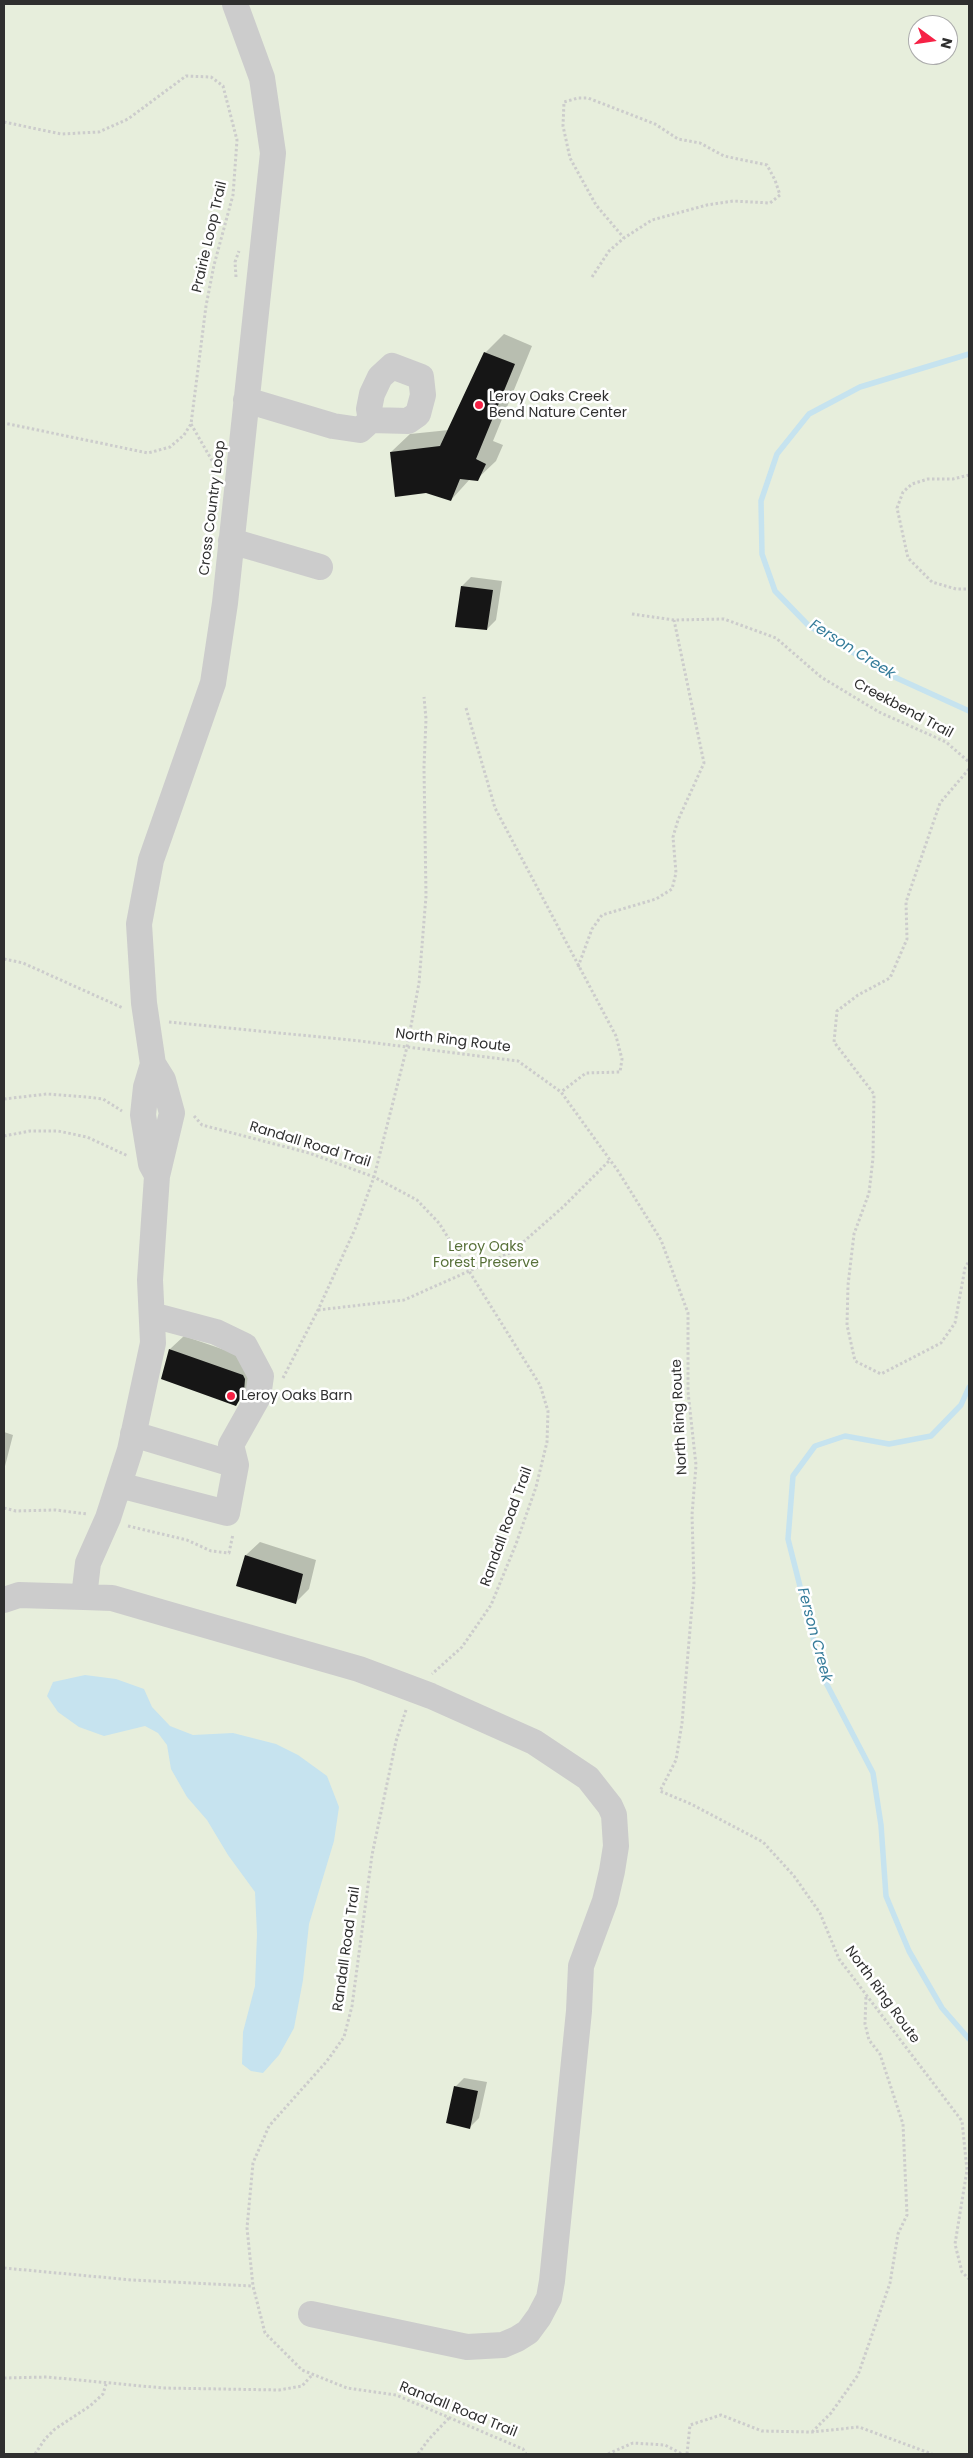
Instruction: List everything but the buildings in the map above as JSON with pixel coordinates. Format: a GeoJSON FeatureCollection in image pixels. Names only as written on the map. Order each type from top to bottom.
{"type":"FeatureCollection","features":[{"type":"Feature","properties":{"kind":"street"},"geometry":{"type":"LineString","coordinates":[[84,1597],[88,1563],[108,1518],[119,1485],[133,1434],[153,1343],[150,1280],[154,1170],[172,1113],[163,1080],[153,1064],[145,1011],[139,924],[149,869],[180,772],[213,683],[233,529],[273,153],[262,78],[235,4]]}},
{"type":"Feature","properties":{"kind":"street"},"geometry":{"type":"LineString","coordinates":[[246,400],[333,426],[360,430],[371,420]]}},
{"type":"Feature","properties":{"kind":"street"},"geometry":{"type":"LineString","coordinates":[[233,529],[320,567]]}},
{"type":"Feature","properties":{"kind":"street"},"geometry":{"type":"LineString","coordinates":[[119,1485],[227,1513],[236,1465],[231,1445],[258,1397],[261,1376],[245,1346],[216,1332],[152,1315]]}},
{"type":"Feature","properties":{"kind":"street"},"geometry":{"type":"LineString","coordinates":[[133,1434],[236,1465]]}},
{"type":"Feature","properties":{"kind":"street"},"geometry":{"type":"LineString","coordinates":[[4,1600],[20,1595],[112,1598],[359,1669],[431,1696],[527,1739],[588,1778],[610,1806],[616,1821],[616,1846],[607,1893],[581,1966],[579,2012],[552,2281],[549,2298],[539,2317],[528,2332],[518,2339],[503,2345],[467,2347],[311,2314]]}},
{"type":"Feature","properties":{"kind":"path","name":"Prairie Loop Trail"},"geometry":{"type":"LineString","coordinates":[[4,122],[61,134],[99,132],[128,119],[186,76],[210,77],[223,86],[237,140],[233,195],[206,306],[190,424]]}},
{"type":"Feature","properties":{"kind":"path"},"geometry":{"type":"LineString","coordinates":[[592,277],[608,251],[652,220],[707,204],[733,200],[770,203],[780,194],[767,165],[724,156],[700,143],[678,139],[655,124],[588,98],[578,98],[564,102],[563,126],[570,158],[596,204],[624,238]]}},
{"type":"Feature","properties":{"kind":"path"},"geometry":{"type":"LineString","coordinates":[[236,282],[236,262],[242,243]]}},
{"type":"Feature","properties":{"kind":"path"},"geometry":{"type":"LineString","coordinates":[[4,423],[148,453],[170,447],[184,435],[190,424]]}},
{"type":"Feature","properties":{"kind":"path"},"geometry":{"type":"LineString","coordinates":[[190,424],[214,464],[212,485],[215,512],[233,529]]}},
{"type":"Feature","properties":{"kind":"path"},"geometry":{"type":"LineString","coordinates":[[969,475],[912,484],[903,492],[897,508],[908,558],[932,582],[956,589],[969,589]]}},
{"type":"Feature","properties":{"kind":"path","name":"Creekbend Trail"},"geometry":{"type":"LineString","coordinates":[[632,614],[674,620],[724,619],[776,638],[821,677],[879,712],[946,742],[969,762]]}},
{"type":"Feature","properties":{"kind":"path"},"geometry":{"type":"LineString","coordinates":[[578,967],[592,929],[602,915],[656,899],[672,889],[676,873],[673,837],[678,820],[704,762],[674,620]]}},
{"type":"Feature","properties":{"kind":"path"},"geometry":{"type":"LineString","coordinates":[[280,1386],[318,1310],[355,1229],[374,1177],[407,1047],[419,982],[426,904],[424,767],[426,719],[424,697]]}},
{"type":"Feature","properties":{"kind":"path"},"geometry":{"type":"LineString","coordinates":[[466,708],[495,808],[616,1036],[622,1059],[620,1072],[586,1073],[561,1092]]}},
{"type":"Feature","properties":{"kind":"path"},"geometry":{"type":"LineString","coordinates":[[969,769],[940,803],[906,902],[907,939],[890,978],[858,995],[837,1012],[834,1042],[874,1094],[873,1158],[869,1193],[854,1234],[848,1285],[847,1325],[856,1360],[881,1374],[941,1343],[955,1323],[965,1268],[969,1261]]}},
{"type":"Feature","properties":{"kind":"path","name":"North Ring Route"},"geometry":{"type":"LineString","coordinates":[[4,959],[23,963],[145,1011],[518,1061],[561,1092],[610,1160],[661,1240],[688,1313],[688,1392],[696,1465],[692,1515],[694,1583],[682,1723],[676,1760],[660,1791],[691,1804],[763,1842],[794,1876],[820,1913],[839,1958],[866,1996],[962,2121],[968,2170],[955,2244],[962,2272],[969,2279]]}},
{"type":"Feature","properties":{"kind":"path"},"geometry":{"type":"LineString","coordinates":[[4,1099],[47,1094],[104,1099],[128,1116]]}},
{"type":"Feature","properties":{"kind":"path","name":"Randall Road Trail"},"geometry":{"type":"LineString","coordinates":[[186,1114],[193,1115],[202,1125],[309,1153],[374,1177],[417,1200],[439,1223],[540,1386],[548,1411],[547,1442],[536,1487],[491,1605],[462,1647],[430,1676]]}},
{"type":"Feature","properties":{"kind":"path"},"geometry":{"type":"LineString","coordinates":[[4,1136],[30,1131],[58,1131],[87,1137],[118,1150],[154,1170]]}},
{"type":"Feature","properties":{"kind":"path"},"geometry":{"type":"LineString","coordinates":[[318,1310],[404,1300],[471,1272],[512,1252],[564,1207],[610,1160]]}},
{"type":"Feature","properties":{"kind":"path"},"geometry":{"type":"LineString","coordinates":[[4,1508],[16,1511],[56,1510],[108,1518],[123,1525],[187,1540],[211,1551],[229,1553],[235,1528]]}},
{"type":"Feature","properties":{"kind":"path","name":"Randall Road Trail"},"geometry":{"type":"LineString","coordinates":[[407,1705],[396,1741],[372,1855],[352,2006],[344,2037],[327,2061],[269,2126],[253,2162],[247,2228],[253,2286],[265,2333],[302,2370],[347,2388],[396,2395],[523,2449],[526,2454]]}},
{"type":"Feature","properties":{"kind":"path"},"geometry":{"type":"LineString","coordinates":[[812,2432],[831,2413],[858,2375],[890,2283],[898,2234],[907,2215],[903,2124],[880,2054],[869,2040],[865,2024],[866,1996]]}},
{"type":"Feature","properties":{"kind":"path"},"geometry":{"type":"LineString","coordinates":[[4,2268],[132,2280],[253,2286]]}},
{"type":"Feature","properties":{"kind":"path"},"geometry":{"type":"LineString","coordinates":[[4,2378],[47,2378],[163,2388],[279,2390],[302,2386],[313,2374]]}},
{"type":"Feature","properties":{"kind":"path"},"geometry":{"type":"LineString","coordinates":[[34,2454],[44,2439],[55,2429],[90,2406],[103,2394],[106,2384]]}},
{"type":"Feature","properties":{"kind":"path"},"geometry":{"type":"LineString","coordinates":[[687,2454],[690,2425],[721,2415],[762,2431],[812,2432],[859,2427],[932,2454]]}},
{"type":"Feature","properties":{"kind":"path"},"geometry":{"type":"LineString","coordinates":[[418,2454],[429,2438],[450,2418]]}},
{"type":"Feature","properties":{"kind":"path"},"geometry":{"type":"LineString","coordinates":[[608,2454],[633,2443],[665,2445],[682,2454]]}},
{"type":"Feature","properties":{"kind":"green space","name":"Leroy Oaks Forest Preserve"},"geometry":{"type":"Polygon","coordinates":[[[4,4],[969,4],[969,2454],[4,2454],[4,4]]]}},
{"type":"Feature","properties":{"kind":"water"},"geometry":{"type":"Polygon","coordinates":[[[85,1675],[116,1679],[144,1689],[152,1707],[170,1726],[193,1735],[233,1733],[276,1744],[298,1755],[327,1776],[339,1807],[334,1841],[309,1924],[303,1980],[294,2028],[279,2055],[263,2073],[251,2071],[242,2064],[243,2032],[255,1986],[257,1934],[255,1892],[228,1855],[207,1820],[187,1797],[171,1769],[167,1745],[158,1733],[145,1726],[104,1736],[79,1727],[58,1712],[47,1696],[53,1682],[85,1675]]]}},
{"type":"Feature","properties":{"kind":"waterway","name":"Ferson Creek"},"geometry":{"type":"LineString","coordinates":[[969,354],[860,387],[809,414],[777,454],[761,501],[762,554],[775,591],[809,626],[890,675],[969,711]]}},
{"type":"Feature","properties":{"kind":"waterway","name":"Ferson Creek"},"geometry":{"type":"LineString","coordinates":[[969,1387],[961,1405],[931,1436],[889,1444],[845,1436],[815,1446],[793,1476],[788,1539],[823,1677],[873,1773],[881,1825],[886,1896],[909,1951],[942,2008],[969,2039]]}},
{"type":"Feature","properties":{"kind":"place","name":"Leroy Oaks Creek Bend Nature Center"},"geometry":{"type":"Point","coordinates":[479,405]}},
{"type":"Feature","properties":{"kind":"place","name":"Leroy Oaks Barn"},"geometry":{"type":"Point","coordinates":[231,1396]}}]}
